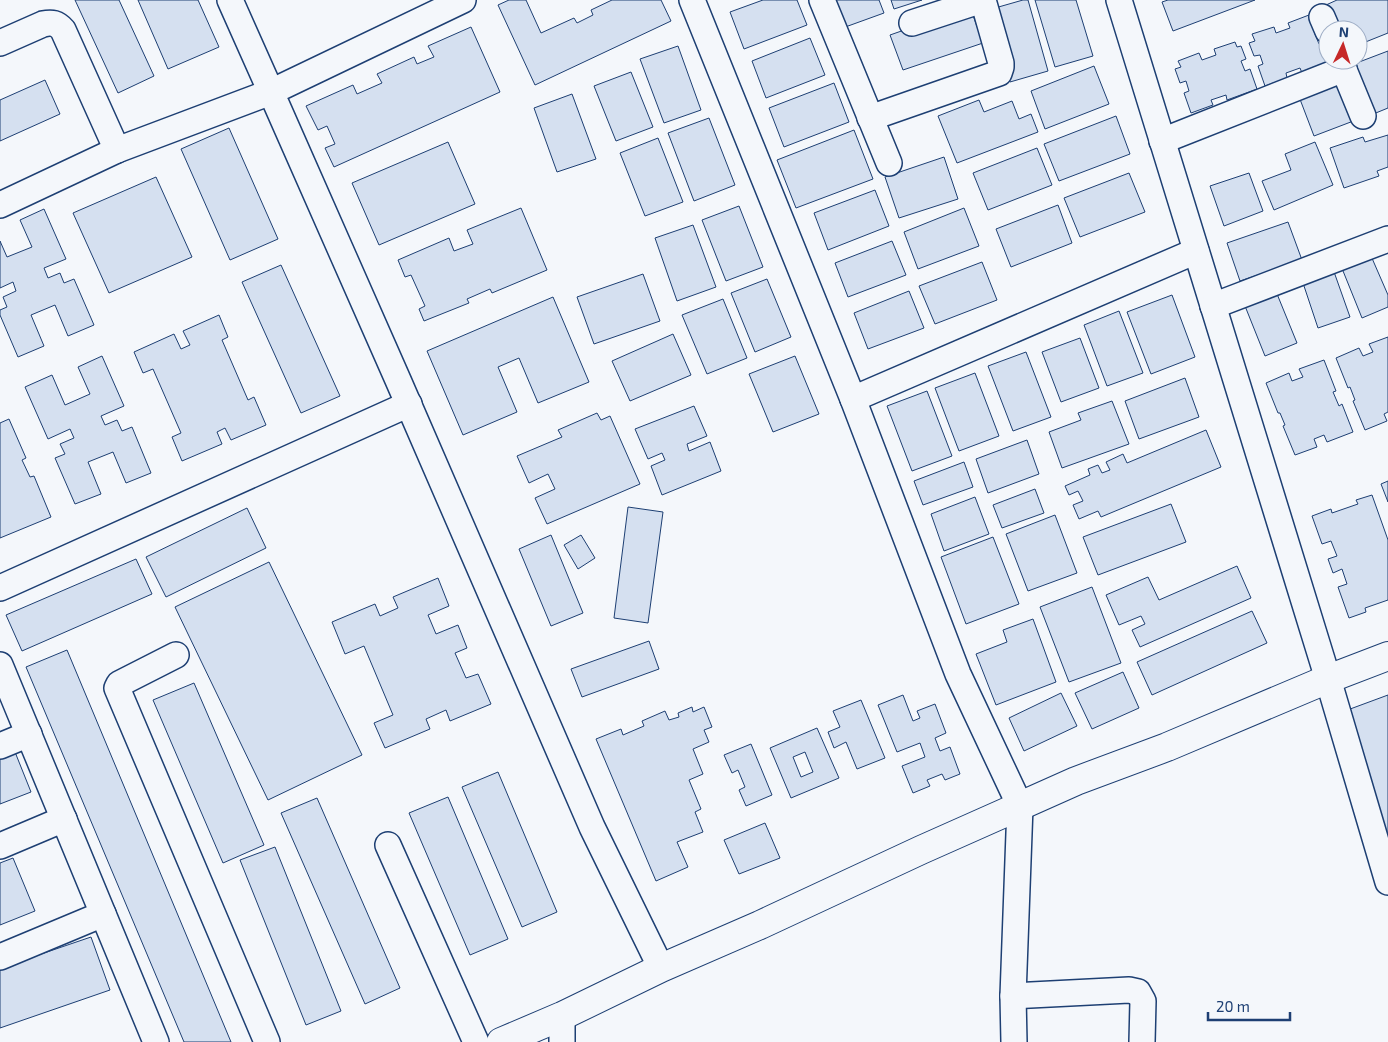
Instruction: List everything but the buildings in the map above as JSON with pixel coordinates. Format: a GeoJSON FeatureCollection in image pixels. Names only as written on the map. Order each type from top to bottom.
{"type":"FeatureCollection","features":[{"type":"Feature","properties":{"kind":"street"},"geometry":{"type":"LineString","coordinates":[[230,0],[592,828],[661,968]]}},
{"type":"Feature","properties":{"kind":"street"},"geometry":{"type":"LineString","coordinates":[[0,205],[117,150],[270,92],[463,0]]}},
{"type":"Feature","properties":{"kind":"street"},"geometry":{"type":"LineString","coordinates":[[692,0],[853,399],[958,674],[1020,806],[1013,996],[1014,1042]]}},
{"type":"Feature","properties":{"kind":"street"},"geometry":{"type":"LineString","coordinates":[[822,0],[889,163]]}},
{"type":"Feature","properties":{"kind":"street"},"geometry":{"type":"LineString","coordinates":[[870,118],[999,72],[1001,63],[982,0],[912,23]]}},
{"type":"Feature","properties":{"kind":"street"},"geometry":{"type":"LineString","coordinates":[[1119,0],[1328,679],[1388,882]]}},
{"type":"Feature","properties":{"kind":"street"},"geometry":{"type":"LineString","coordinates":[[0,44],[43,24],[51,22],[59,25],[63,30],[117,150]]}},
{"type":"Feature","properties":{"kind":"street"},"geometry":{"type":"LineString","coordinates":[[1162,141],[1328,70]]}},
{"type":"Feature","properties":{"kind":"street"},"geometry":{"type":"LineString","coordinates":[[1344,70],[1363,116]]}},
{"type":"Feature","properties":{"kind":"street"},"geometry":{"type":"LineString","coordinates":[[1213,306],[1388,239]]}},
{"type":"Feature","properties":{"kind":"street"},"geometry":{"type":"LineString","coordinates":[[853,399],[1196,251]]}},
{"type":"Feature","properties":{"kind":"street"},"geometry":{"type":"LineString","coordinates":[[0,588],[408,404]]}},
{"type":"Feature","properties":{"kind":"street"},"geometry":{"type":"LineString","coordinates":[[176,655],[119,684],[117,688],[267,1042]]}},
{"type":"Feature","properties":{"kind":"street"},"geometry":{"type":"LineString","coordinates":[[502,1042],[562,1029],[661,968],[760,925],[921,850],[1076,782],[1388,656]]}},
{"type":"Feature","properties":{"kind":"street"},"geometry":{"type":"LineString","coordinates":[[0,665],[156,1042]]}},
{"type":"Feature","properties":{"kind":"street"},"geometry":{"type":"LineString","coordinates":[[0,746],[28,734]]}},
{"type":"Feature","properties":{"kind":"street"},"geometry":{"type":"LineString","coordinates":[[0,846],[64,819]]}},
{"type":"Feature","properties":{"kind":"street"},"geometry":{"type":"LineString","coordinates":[[388,845],[476,1042]]}},
{"type":"Feature","properties":{"kind":"street"},"geometry":{"type":"LineString","coordinates":[[0,957],[103,914]]}},
{"type":"Feature","properties":{"kind":"street"},"geometry":{"type":"LineString","coordinates":[[1013,996],[1129,990],[1138,992],[1143,1001],[1142,1042]]}}]}
